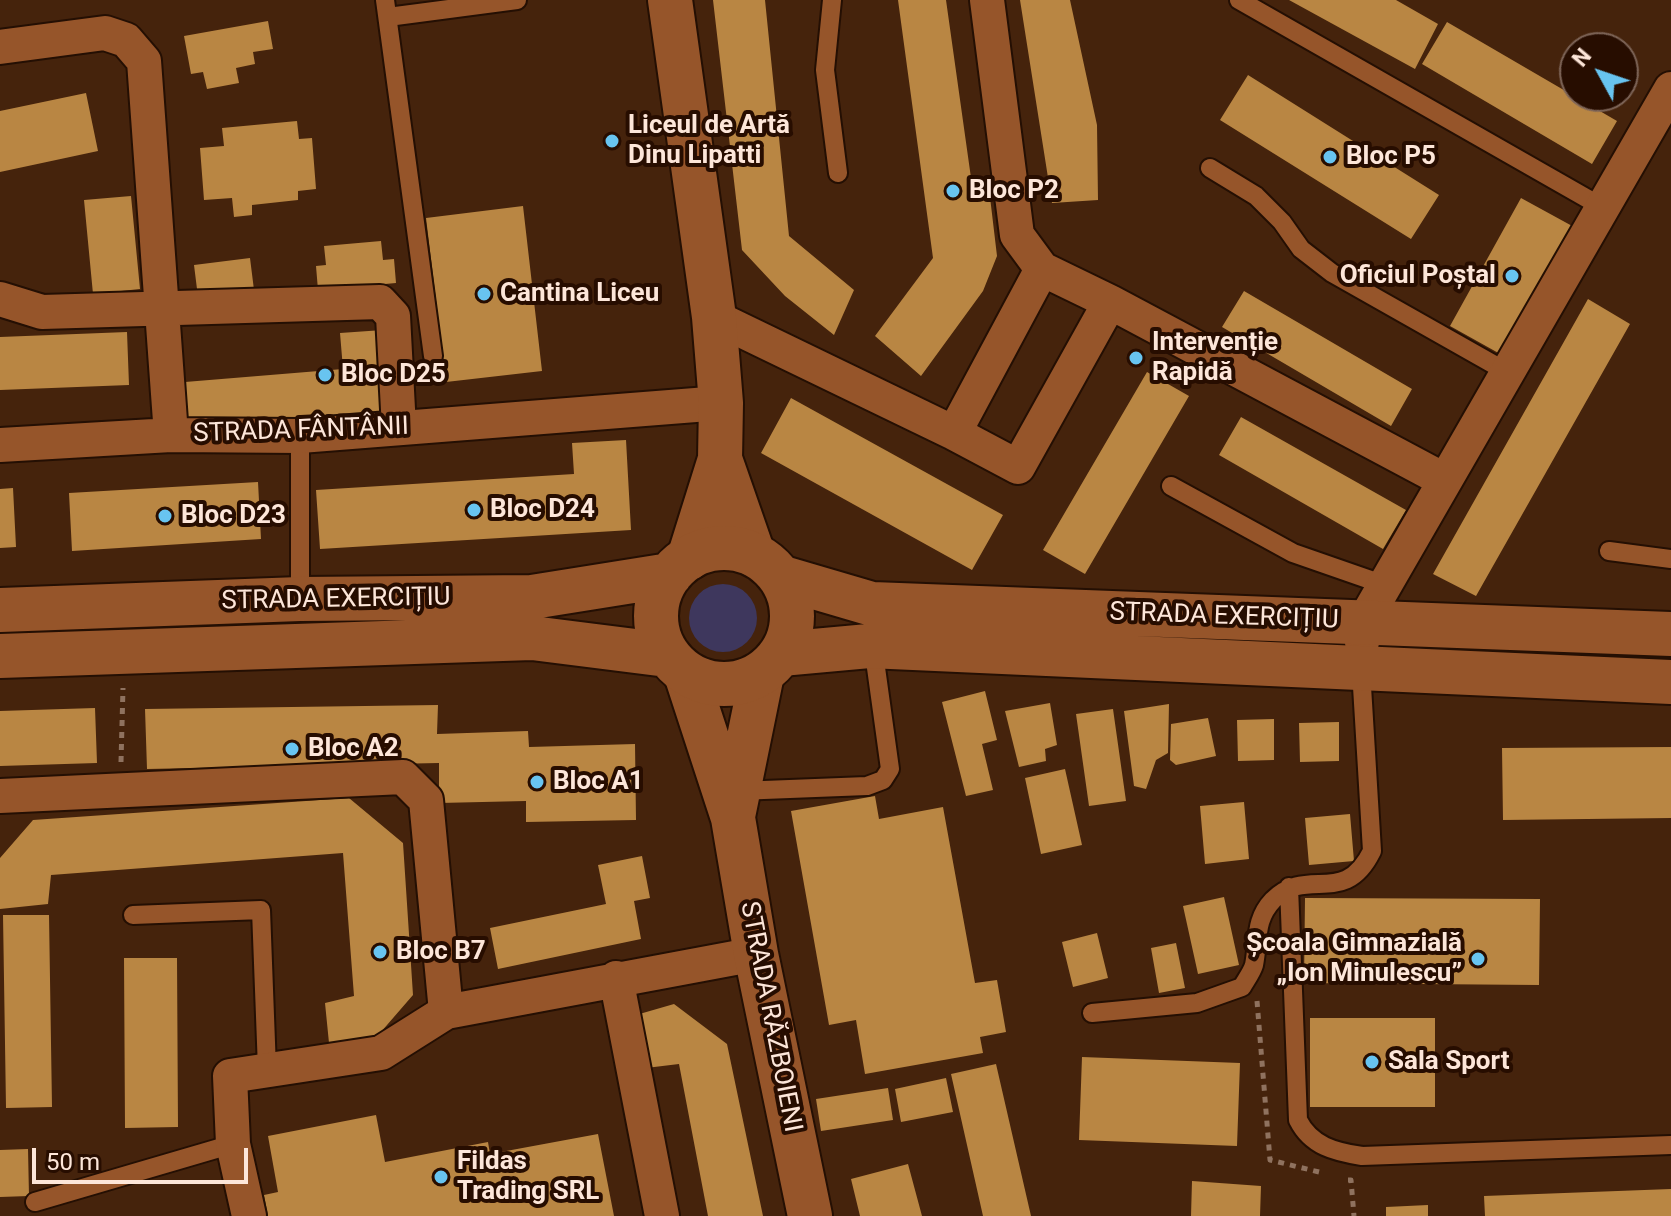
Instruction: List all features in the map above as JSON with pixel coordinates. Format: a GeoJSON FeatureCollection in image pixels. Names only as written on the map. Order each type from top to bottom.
{"type":"FeatureCollection","features":[{"type":"Feature","properties":{"kind":"main road"},"geometry":{"type":"LineString","coordinates":[[670,0],[714,317],[721,403],[720,459],[679,566],[660,594],[655,614],[658,636],[677,664],[736,805]]}},
{"type":"Feature","properties":{"kind":"main road"},"geometry":{"type":"LineString","coordinates":[[720,459],[767,566],[789,596],[792,616],[790,636],[771,664],[736,805]]}},
{"type":"Feature","properties":{"kind":"main road"},"geometry":{"type":"LineString","coordinates":[[679,566],[710,549],[732,548],[767,566]]}},
{"type":"Feature","properties":{"kind":"main road","name":"STRADA EXERCIȚIU"},"geometry":{"type":"LineString","coordinates":[[0,610],[300,599],[532,597],[679,566]]}},
{"type":"Feature","properties":{"kind":"main road","name":"STRADA EXERCIȚIU"},"geometry":{"type":"LineString","coordinates":[[767,566],[872,604],[1671,634]]}},
{"type":"Feature","properties":{"kind":"main road","name":"STRADA EXERCIȚIU"},"geometry":{"type":"LineString","coordinates":[[0,656],[532,638],[677,664]]}},
{"type":"Feature","properties":{"kind":"main road","name":"STRADA EXERCIȚIU"},"geometry":{"type":"LineString","coordinates":[[771,664],[873,646],[1671,682]]}},
{"type":"Feature","properties":{"kind":"main road"},"geometry":{"type":"LineString","coordinates":[[677,664],[704,682],[724,685],[744,682],[771,664]]}},
{"type":"Feature","properties":{"kind":"main road","name":"STRADA RĂZBOIENI"},"geometry":{"type":"LineString","coordinates":[[736,805],[756,954],[810,1216]]}},
{"type":"Feature","properties":{"kind":"street"},"geometry":{"type":"LineString","coordinates":[[987,0],[1017,235],[1042,269],[1444,480]]}},
{"type":"Feature","properties":{"kind":"street","name":"STRADA FÂNTÂNII"},"geometry":{"type":"LineString","coordinates":[[0,47],[105,33],[126,40],[144,61],[171,435],[300,436],[721,403]]}},
{"type":"Feature","properties":{"kind":"street"},"geometry":{"type":"LineString","coordinates":[[1361,670],[1363,623],[1602,207],[1665,111]]}},
{"type":"Feature","properties":{"kind":"street"},"geometry":{"type":"LineString","coordinates":[[954,433],[1042,269]]}},
{"type":"Feature","properties":{"kind":"street"},"geometry":{"type":"LineString","coordinates":[[0,299],[42,312],[163,311],[363,300],[380,302],[393,316],[399,428]]}},
{"type":"Feature","properties":{"kind":"street"},"geometry":{"type":"LineString","coordinates":[[714,317],[1018,467],[1110,302]]}},
{"type":"Feature","properties":{"kind":"street"},"geometry":{"type":"LineString","coordinates":[[0,445],[171,435]]}},
{"type":"Feature","properties":{"kind":"street"},"geometry":{"type":"LineString","coordinates":[[0,796],[403,777],[426,800],[446,1012]]}},
{"type":"Feature","properties":{"kind":"street"},"geometry":{"type":"LineString","coordinates":[[249,1216],[233,1144],[230,1076],[381,1053],[446,1012],[756,954]]}},
{"type":"Feature","properties":{"kind":"street"},"geometry":{"type":"LineString","coordinates":[[616,978],[662,1216]]}},
{"type":"Feature","properties":{"kind":"lane"},"geometry":{"type":"LineString","coordinates":[[433,356],[387,8],[517,0]]}},
{"type":"Feature","properties":{"kind":"lane"},"geometry":{"type":"LineString","coordinates":[[832,0],[825,70],[838,173]]}},
{"type":"Feature","properties":{"kind":"lane"},"geometry":{"type":"LineString","coordinates":[[1239,0],[1602,207]]}},
{"type":"Feature","properties":{"kind":"lane"},"geometry":{"type":"LineString","coordinates":[[1210,168],[1256,196],[1282,222],[1301,249],[1332,273],[1507,372]]}},
{"type":"Feature","properties":{"kind":"lane"},"geometry":{"type":"LineString","coordinates":[[300,436],[300,599]]}},
{"type":"Feature","properties":{"kind":"lane"},"geometry":{"type":"LineString","coordinates":[[1171,486],[1293,553],[1385,585]]}},
{"type":"Feature","properties":{"kind":"lane"},"geometry":{"type":"LineString","coordinates":[[1609,551],[1671,559]]}},
{"type":"Feature","properties":{"kind":"lane"},"geometry":{"type":"LineString","coordinates":[[736,805],[867,786],[883,780],[890,769],[873,646]]}},
{"type":"Feature","properties":{"kind":"lane"},"geometry":{"type":"LineString","coordinates":[[1092,1013],[1197,1003],[1242,987],[1254,967],[1255,936],[1261,916],[1289,887],[1351,880],[1363,871],[1372,851],[1361,670]]}},
{"type":"Feature","properties":{"kind":"lane"},"geometry":{"type":"LineString","coordinates":[[1289,887],[1298,1120],[1304,1132],[1316,1143],[1339,1153],[1362,1156],[1671,1145]]}},
{"type":"Feature","properties":{"kind":"lane"},"geometry":{"type":"LineString","coordinates":[[133,915],[261,910],[267,1069]]}},
{"type":"Feature","properties":{"kind":"lane"},"geometry":{"type":"LineString","coordinates":[[35,1202],[233,1144]]}},
{"type":"Feature","properties":{"kind":"path"},"geometry":{"type":"LineString","coordinates":[[120,791],[124,652]]}},
{"type":"Feature","properties":{"kind":"shaded area"},"geometry":{"type":"Polygon","coordinates":[[[723,584],[747,594],[757,618],[747,642],[723,652],[699,642],[689,618],[699,594],[723,584]]]}},
{"type":"Feature","properties":{"kind":"shaded area"},"geometry":{"type":"Polygon","coordinates":[[[334,613],[334,625],[0,636],[0,624],[334,613]]]}},
{"type":"Feature","properties":{"kind":"building"},"geometry":{"type":"Polygon","coordinates":[[[713,0],[765,0],[789,236],[854,290],[834,335],[785,296],[742,250],[713,0]]]}},
{"type":"Feature","properties":{"kind":"building","name":"Bloc P2"},"geometry":{"type":"Polygon","coordinates":[[[898,0],[946,0],[972,185],[990,197],[997,256],[983,291],[921,376],[875,336],[933,258],[898,0]]]}},
{"type":"Feature","properties":{"kind":"building"},"geometry":{"type":"Polygon","coordinates":[[[1020,0],[1070,0],[1097,125],[1098,200],[1052,203],[1020,0]]]}},
{"type":"Feature","properties":{"kind":"building"},"geometry":{"type":"Polygon","coordinates":[[[1289,0],[1396,0],[1438,24],[1415,69],[1289,0]]]}},
{"type":"Feature","properties":{"kind":"building"},"geometry":{"type":"Polygon","coordinates":[[[268,21],[273,49],[253,52],[255,64],[236,68],[239,83],[207,89],[203,72],[191,74],[184,36],[268,21]]]}},
{"type":"Feature","properties":{"kind":"building"},"geometry":{"type":"Polygon","coordinates":[[[1447,22],[1559,87],[1559,112],[1602,112],[1617,121],[1592,164],[1422,64],[1447,22]]]}},
{"type":"Feature","properties":{"kind":"building","name":"Bloc P5"},"geometry":{"type":"Polygon","coordinates":[[[1248,75],[1439,195],[1411,239],[1220,120],[1248,75]]]}},
{"type":"Feature","properties":{"kind":"building"},"geometry":{"type":"Polygon","coordinates":[[[86,93],[98,151],[0,172],[0,111],[86,93]]]}},
{"type":"Feature","properties":{"kind":"building"},"geometry":{"type":"Polygon","coordinates":[[[297,121],[299,139],[312,138],[316,189],[298,191],[298,200],[252,205],[252,215],[234,217],[232,198],[204,200],[200,148],[224,146],[222,128],[297,121]]]}},
{"type":"Feature","properties":{"kind":"building"},"geometry":{"type":"Polygon","coordinates":[[[131,196],[140,289],[93,294],[84,200],[131,196]]]}},
{"type":"Feature","properties":{"kind":"building","name":"Oficiul Poștal"},"geometry":{"type":"Polygon","coordinates":[[[1521,198],[1574,227],[1502,355],[1450,326],[1521,198]]]}},
{"type":"Feature","properties":{"kind":"building","name":"Cantina Liceu"},"geometry":{"type":"Polygon","coordinates":[[[523,206],[542,371],[446,382],[426,218],[523,206]]]}},
{"type":"Feature","properties":{"kind":"building"},"geometry":{"type":"Polygon","coordinates":[[[381,241],[383,260],[394,259],[396,283],[318,290],[316,266],[326,265],[324,246],[381,241]]]}},
{"type":"Feature","properties":{"kind":"building"},"geometry":{"type":"Polygon","coordinates":[[[250,258],[254,290],[198,297],[194,265],[250,258]]]}},
{"type":"Feature","properties":{"kind":"building"},"geometry":{"type":"Polygon","coordinates":[[[1244,291],[1412,389],[1391,426],[1222,327],[1244,291]]]}},
{"type":"Feature","properties":{"kind":"building"},"geometry":{"type":"Polygon","coordinates":[[[1588,299],[1630,324],[1476,596],[1433,574],[1588,299]]]}},
{"type":"Feature","properties":{"kind":"building","name":"Bloc D25"},"geometry":{"type":"Polygon","coordinates":[[[383,330],[390,411],[189,428],[185,382],[343,369],[340,333],[383,330]]]}},
{"type":"Feature","properties":{"kind":"building"},"geometry":{"type":"Polygon","coordinates":[[[127,332],[129,385],[0,390],[0,337],[127,332]]]}},
{"type":"Feature","properties":{"kind":"building"},"geometry":{"type":"Polygon","coordinates":[[[1147,372],[1189,396],[1085,574],[1043,550],[1147,372]]]}},
{"type":"Feature","properties":{"kind":"building"},"geometry":{"type":"Polygon","coordinates":[[[791,398],[1003,515],[972,570],[761,453],[791,398]]]}},
{"type":"Feature","properties":{"kind":"building"},"geometry":{"type":"Polygon","coordinates":[[[1241,417],[1406,510],[1383,549],[1219,455],[1241,417]]]}},
{"type":"Feature","properties":{"kind":"building","name":"Bloc D24"},"geometry":{"type":"Polygon","coordinates":[[[626,440],[631,530],[320,549],[316,490],[574,474],[572,443],[626,440]]]}},
{"type":"Feature","properties":{"kind":"building","name":"Bloc D23"},"geometry":{"type":"Polygon","coordinates":[[[258,482],[261,539],[72,551],[69,493],[258,482]]]}},
{"type":"Feature","properties":{"kind":"building"},"geometry":{"type":"Polygon","coordinates":[[[13,488],[16,547],[0,548],[0,489],[13,488]]]}},
{"type":"Feature","properties":{"kind":"building"},"geometry":{"type":"Polygon","coordinates":[[[985,691],[997,740],[982,744],[993,790],[966,796],[942,702],[985,691]]]}},
{"type":"Feature","properties":{"kind":"building"},"geometry":{"type":"Polygon","coordinates":[[[1050,703],[1057,745],[1045,749],[1046,761],[1019,767],[1005,711],[1050,703]]]}},
{"type":"Feature","properties":{"kind":"building"},"geometry":{"type":"Polygon","coordinates":[[[1169,704],[1168,753],[1156,760],[1146,789],[1134,786],[1124,711],[1169,704]]]}},
{"type":"Feature","properties":{"kind":"building"},"geometry":{"type":"Polygon","coordinates":[[[438,705],[437,734],[528,731],[529,747],[635,744],[636,820],[526,822],[526,801],[439,803],[439,763],[147,769],[145,709],[438,705]]]}},
{"type":"Feature","properties":{"kind":"building"},"geometry":{"type":"Polygon","coordinates":[[[95,708],[97,763],[0,766],[0,711],[95,708]]]}},
{"type":"Feature","properties":{"kind":"building"},"geometry":{"type":"Polygon","coordinates":[[[1113,709],[1126,801],[1089,806],[1076,714],[1113,709]]]}},
{"type":"Feature","properties":{"kind":"building"},"geometry":{"type":"Polygon","coordinates":[[[1208,718],[1216,756],[1176,765],[1170,760],[1171,724],[1208,718]]]}},
{"type":"Feature","properties":{"kind":"building"},"geometry":{"type":"Polygon","coordinates":[[[1274,719],[1274,760],[1238,761],[1237,720],[1274,719]]]}},
{"type":"Feature","properties":{"kind":"building"},"geometry":{"type":"Polygon","coordinates":[[[1339,722],[1339,761],[1300,762],[1299,723],[1339,722]]]}},
{"type":"Feature","properties":{"kind":"building"},"geometry":{"type":"Polygon","coordinates":[[[1671,747],[1671,818],[1503,820],[1502,748],[1671,747]]]}},
{"type":"Feature","properties":{"kind":"building"},"geometry":{"type":"Polygon","coordinates":[[[1065,769],[1082,845],[1041,854],[1025,778],[1065,769]]]}},
{"type":"Feature","properties":{"kind":"building"},"geometry":{"type":"Polygon","coordinates":[[[875,796],[879,819],[943,807],[975,983],[997,980],[1006,1032],[980,1037],[983,1053],[865,1074],[856,1020],[829,1025],[791,811],[875,796]]]}},
{"type":"Feature","properties":{"kind":"building","name":"Bloc B7"},"geometry":{"type":"Polygon","coordinates":[[[349,798],[403,843],[413,995],[374,1040],[329,1043],[325,1003],[354,996],[343,853],[51,875],[48,904],[0,909],[0,858],[33,820],[349,798]]]}},
{"type":"Feature","properties":{"kind":"building"},"geometry":{"type":"Polygon","coordinates":[[[1244,802],[1249,859],[1205,864],[1200,806],[1244,802]]]}},
{"type":"Feature","properties":{"kind":"building"},"geometry":{"type":"Polygon","coordinates":[[[1350,814],[1354,861],[1309,865],[1305,818],[1350,814]]]}},
{"type":"Feature","properties":{"kind":"building"},"geometry":{"type":"Polygon","coordinates":[[[642,856],[650,898],[634,901],[641,939],[498,969],[490,928],[606,904],[598,865],[642,856]]]}},
{"type":"Feature","properties":{"kind":"building"},"geometry":{"type":"Polygon","coordinates":[[[1224,897],[1239,965],[1198,974],[1183,906],[1224,897]]]}},
{"type":"Feature","properties":{"kind":"building"},"geometry":{"type":"Polygon","coordinates":[[[1305,898],[1540,899],[1539,985],[1304,983],[1305,898]]]}},
{"type":"Feature","properties":{"kind":"building"},"geometry":{"type":"Polygon","coordinates":[[[3,915],[49,915],[52,1107],[6,1108],[3,915]]]}},
{"type":"Feature","properties":{"kind":"building"},"geometry":{"type":"Polygon","coordinates":[[[1097,933],[1108,978],[1073,987],[1062,942],[1097,933]]]}},
{"type":"Feature","properties":{"kind":"building"},"geometry":{"type":"Polygon","coordinates":[[[1176,943],[1185,988],[1159,993],[1151,948],[1176,943]]]}},
{"type":"Feature","properties":{"kind":"building"},"geometry":{"type":"Polygon","coordinates":[[[124,958],[177,958],[178,1127],[125,1128],[124,958]]]}},
{"type":"Feature","properties":{"kind":"building"},"geometry":{"type":"Polygon","coordinates":[[[674,1004],[727,1044],[763,1216],[708,1216],[679,1064],[646,1068],[636,1015],[674,1004]]]}},
{"type":"Feature","properties":{"kind":"building","name":"Sala Sport"},"geometry":{"type":"Polygon","coordinates":[[[1310,1018],[1435,1018],[1435,1107],[1310,1107],[1310,1018]]]}},
{"type":"Feature","properties":{"kind":"building"},"geometry":{"type":"Polygon","coordinates":[[[1082,1057],[1240,1063],[1237,1146],[1079,1140],[1082,1057]]]}},
{"type":"Feature","properties":{"kind":"building"},"geometry":{"type":"Polygon","coordinates":[[[996,1064],[1031,1216],[983,1216],[951,1074],[996,1064]]]}},
{"type":"Feature","properties":{"kind":"building"},"geometry":{"type":"Polygon","coordinates":[[[946,1078],[953,1112],[901,1122],[895,1089],[946,1078]]]}},
{"type":"Feature","properties":{"kind":"building"},"geometry":{"type":"Polygon","coordinates":[[[888,1088],[893,1120],[821,1131],[816,1099],[888,1088]]]}},
{"type":"Feature","properties":{"kind":"building","name":"Fildas Trading SRL"},"geometry":{"type":"Polygon","coordinates":[[[376,1115],[385,1162],[488,1142],[490,1154],[598,1134],[614,1216],[268,1216],[264,1195],[278,1192],[268,1136],[376,1115]]]}},
{"type":"Feature","properties":{"kind":"building"},"geometry":{"type":"Polygon","coordinates":[[[28,1149],[29,1196],[0,1197],[0,1150],[28,1149]]]}},
{"type":"Feature","properties":{"kind":"building"},"geometry":{"type":"Polygon","coordinates":[[[908,1164],[922,1216],[860,1216],[851,1179],[908,1164]]]}},
{"type":"Feature","properties":{"kind":"building"},"geometry":{"type":"Polygon","coordinates":[[[1192,1181],[1261,1186],[1260,1216],[1191,1216],[1192,1181]]]}},
{"type":"Feature","properties":{"kind":"building"},"geometry":{"type":"Polygon","coordinates":[[[1671,1189],[1671,1216],[1485,1216],[1484,1196],[1671,1189]]]}},
{"type":"Feature","properties":{"kind":"building"},"geometry":{"type":"Polygon","coordinates":[[[1428,1205],[1428,1216],[1386,1216],[1386,1207],[1428,1205]]]}},
{"type":"Feature","properties":{"kind":"place","name":"Liceul de Artă Dinu Lipatti"},"geometry":{"type":"Point","coordinates":[612,141]}},
{"type":"Feature","properties":{"kind":"place","name":"Bloc P5"},"geometry":{"type":"Point","coordinates":[1330,157]}},
{"type":"Feature","properties":{"kind":"place","name":"Bloc P2"},"geometry":{"type":"Point","coordinates":[953,191]}},
{"type":"Feature","properties":{"kind":"place","name":"Oficiul Poștal"},"geometry":{"type":"Point","coordinates":[1512,276]}},
{"type":"Feature","properties":{"kind":"place","name":"Cantina Liceu"},"geometry":{"type":"Point","coordinates":[484,294]}},
{"type":"Feature","properties":{"kind":"place","name":"Intervenție Rapidă"},"geometry":{"type":"Point","coordinates":[1136,358]}},
{"type":"Feature","properties":{"kind":"place","name":"Bloc D25"},"geometry":{"type":"Point","coordinates":[325,375]}},
{"type":"Feature","properties":{"kind":"place","name":"Bloc D24"},"geometry":{"type":"Point","coordinates":[474,510]}},
{"type":"Feature","properties":{"kind":"place","name":"Bloc D23"},"geometry":{"type":"Point","coordinates":[165,516]}},
{"type":"Feature","properties":{"kind":"place","name":"Bloc A2"},"geometry":{"type":"Point","coordinates":[292,749]}},
{"type":"Feature","properties":{"kind":"place","name":"Bloc A1"},"geometry":{"type":"Point","coordinates":[537,782]}},
{"type":"Feature","properties":{"kind":"place","name":"Bloc B7"},"geometry":{"type":"Point","coordinates":[380,952]}},
{"type":"Feature","properties":{"kind":"place","name":"Școala Gimnazială „Ion Minulescu”"},"geometry":{"type":"Point","coordinates":[1478,959]}},
{"type":"Feature","properties":{"kind":"place","name":"Sala Sport"},"geometry":{"type":"Point","coordinates":[1372,1062]}},
{"type":"Feature","properties":{"kind":"place","name":"Fildas Trading SRL"},"geometry":{"type":"Point","coordinates":[441,1177]}}]}
